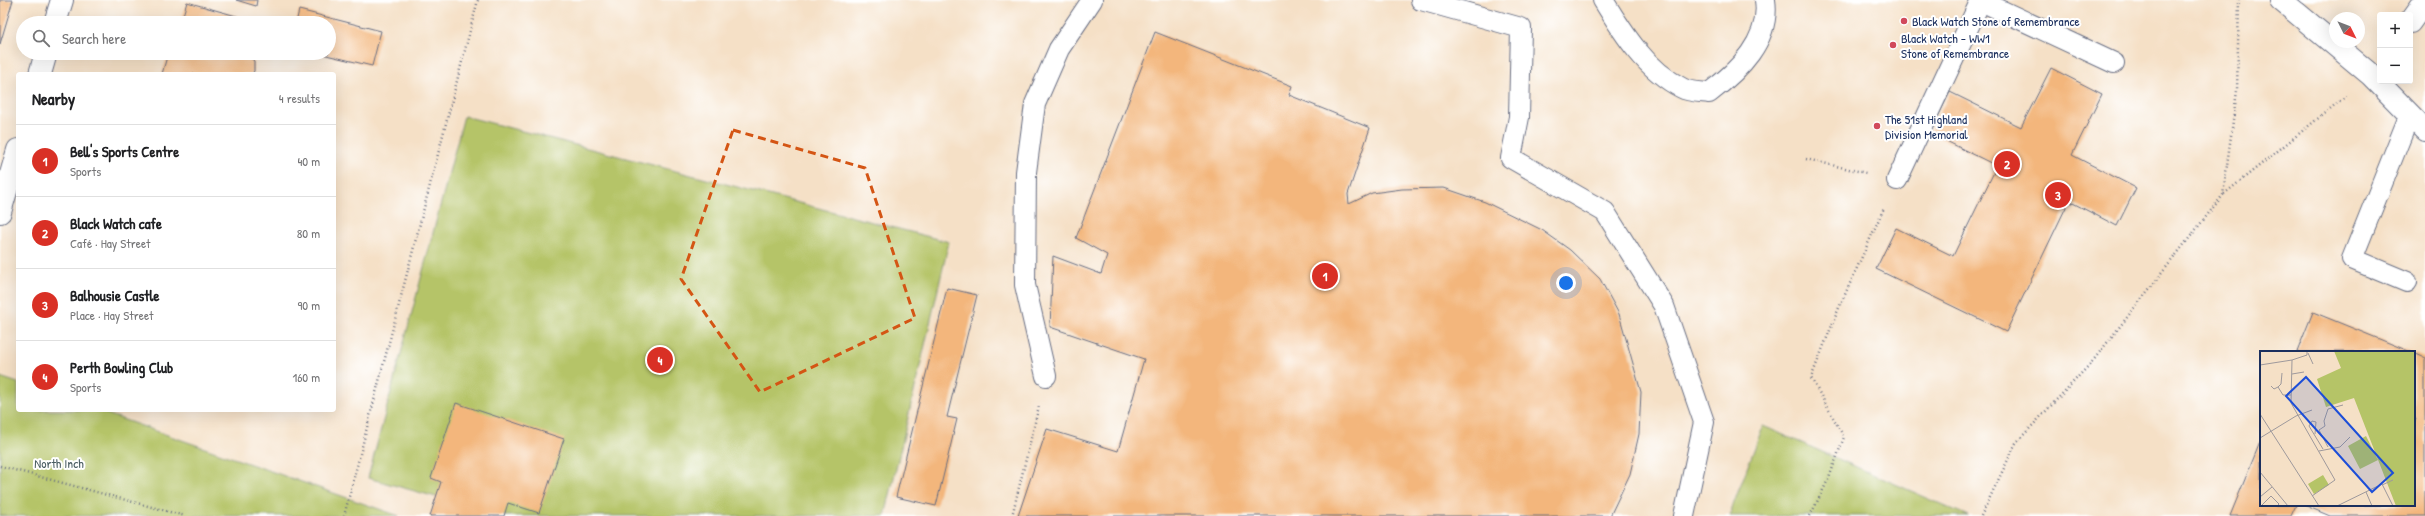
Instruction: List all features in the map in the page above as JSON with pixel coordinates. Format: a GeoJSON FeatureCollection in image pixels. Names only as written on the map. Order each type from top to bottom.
{"type":"FeatureCollection","features":[{"type":"Feature","properties":{"kind":"street"},"geometry":{"type":"LineString","coordinates":[[57,16],[62,0]]}},
{"type":"Feature","properties":{"kind":"street"},"geometry":{"type":"LineString","coordinates":[[2280,0],[2375,69],[2410,114],[2425,130]]}},
{"type":"Feature","properties":{"kind":"street"},"geometry":{"type":"LineString","coordinates":[[2413,18],[2425,1]]}},
{"type":"Feature","properties":{"kind":"street"},"geometry":{"type":"LineString","coordinates":[[41,72],[44,60]]}},
{"type":"Feature","properties":{"kind":"street"},"geometry":{"type":"LineString","coordinates":[[0,212],[16,157]]}},
{"type":"Feature","properties":{"kind":"lane"},"geometry":{"type":"LineString","coordinates":[[1046,376],[1025,285],[1028,157],[1034,104],[1060,50],[1092,0]]}},
{"type":"Feature","properties":{"kind":"lane"},"geometry":{"type":"LineString","coordinates":[[1421,0],[1521,28],[1519,117],[1511,158],[1605,212],[1664,306],[1704,422],[1684,516]]}},
{"type":"Feature","properties":{"kind":"lane"},"geometry":{"type":"LineString","coordinates":[[1603,0],[1633,45],[1654,69],[1683,88],[1709,93],[1732,76],[1755,47],[1767,12],[1765,0]]}},
{"type":"Feature","properties":{"kind":"lane"},"geometry":{"type":"LineString","coordinates":[[1897,180],[1981,0],[2114,63]]}},
{"type":"Feature","properties":{"kind":"lane"},"geometry":{"type":"LineString","coordinates":[[2407,282],[2352,259],[2410,114]]}},
{"type":"Feature","properties":{"kind":"path"},"geometry":{"type":"LineString","coordinates":[[344,516],[478,0]]}},
{"type":"Feature","properties":{"kind":"path"},"geometry":{"type":"LineString","coordinates":[[2223,195],[2236,91],[2240,0]]}},
{"type":"Feature","properties":{"kind":"path"},"geometry":{"type":"LineString","coordinates":[[1981,516],[2016,444],[2092,362],[2223,195],[2375,69]]}},
{"type":"Feature","properties":{"kind":"path"},"geometry":{"type":"LineString","coordinates":[[1806,159],[1897,180],[1838,310],[1811,378],[1844,437],[1829,478],[1810,516]]}},
{"type":"Feature","properties":{"kind":"path"},"geometry":{"type":"LineString","coordinates":[[1012,516],[1046,376]]}},
{"type":"Feature","properties":{"kind":"path"},"geometry":{"type":"LineString","coordinates":[[0,466],[185,516]]}},
{"type":"Feature","properties":{"kind":"highlighted area"},"geometry":{"type":"Polygon","coordinates":[[[733,130],[865,168],[915,318],[760,392],[681,279],[733,130]]]}},
{"type":"Feature","properties":{"kind":"green space"},"geometry":{"type":"Polygon","coordinates":[[[464,116],[949,242],[885,516],[504,516],[368,478],[464,116]]]}},
{"type":"Feature","properties":{"kind":"green space","name":"North Inch"},"geometry":{"type":"Polygon","coordinates":[[[0,377],[16,382],[16,412],[102,412],[399,516],[0,516],[0,377]]]}},
{"type":"Feature","properties":{"kind":"green space"},"geometry":{"type":"Polygon","coordinates":[[[1763,426],[1968,516],[1729,516],[1763,426]]]}},
{"type":"Feature","properties":{"kind":"building"},"geometry":{"type":"Polygon","coordinates":[[[0,0],[13,0],[0,44],[0,0]]]}},
{"type":"Feature","properties":{"kind":"building"},"geometry":{"type":"Polygon","coordinates":[[[236,0],[257,0],[256,6],[236,0]]]}},
{"type":"Feature","properties":{"kind":"building"},"geometry":{"type":"Polygon","coordinates":[[[187,2],[236,16],[183,16],[187,2]]]}},
{"type":"Feature","properties":{"kind":"building"},"geometry":{"type":"Polygon","coordinates":[[[299,10],[322,16],[298,16],[299,10]]]}},
{"type":"Feature","properties":{"kind":"building"},"geometry":{"type":"Polygon","coordinates":[[[336,19],[381,31],[372,66],[336,57],[336,19]]]}},
{"type":"Feature","properties":{"kind":"building"},"geometry":{"type":"Polygon","coordinates":[[[1155,32],[1292,86],[1289,95],[1370,128],[1348,194],[1349,204],[1372,193],[1402,189],[1444,188],[1485,202],[1542,230],[1570,250],[1600,279],[1619,314],[1641,392],[1639,434],[1630,474],[1610,516],[1018,516],[1047,429],[1118,451],[1144,359],[1050,327],[1053,256],[1101,274],[1107,255],[1076,238],[1155,32]]]}},
{"type":"Feature","properties":{"kind":"building"},"geometry":{"type":"Polygon","coordinates":[[[166,60],[254,61],[253,72],[163,72],[166,60]]]}},
{"type":"Feature","properties":{"kind":"building"},"geometry":{"type":"Polygon","coordinates":[[[2051,68],[2102,94],[2072,155],[2136,188],[2117,226],[2069,201],[2006,332],[1876,269],[1896,228],[1953,256],[1997,166],[1930,133],[1950,92],[2021,127],[2051,68]]]}},
{"type":"Feature","properties":{"kind":"building"},"geometry":{"type":"Polygon","coordinates":[[[947,288],[977,295],[947,417],[957,419],[936,506],[896,497],[947,288]]]}},
{"type":"Feature","properties":{"kind":"building"},"geometry":{"type":"Polygon","coordinates":[[[2313,312],[2409,351],[2297,351],[2313,312]]]}},
{"type":"Feature","properties":{"kind":"building"},"geometry":{"type":"Polygon","coordinates":[[[2415,353],[2425,358],[2425,516],[2330,516],[2306,506],[2415,506],[2415,353]]]}},
{"type":"Feature","properties":{"kind":"building"},"geometry":{"type":"Polygon","coordinates":[[[456,403],[564,439],[539,513],[508,503],[504,516],[430,516],[441,482],[431,478],[456,403]]]}},
{"type":"Feature","properties":{"kind":"building"},"geometry":{"type":"Polygon","coordinates":[[[2260,442],[2260,506],[2296,506],[2291,516],[2230,516],[2260,442]]]}},
{"type":"Feature","properties":{"kind":"place","name":"Black Watch Stone of Remembrance"},"geometry":{"type":"Point","coordinates":[1904,21]}},
{"type":"Feature","properties":{"kind":"place","name":"Black Watch - WW1 Stone of Remembrance"},"geometry":{"type":"Point","coordinates":[1893,45]}},
{"type":"Feature","properties":{"kind":"place","name":"The 51st Highland Division Memorial"},"geometry":{"type":"Point","coordinates":[1877,126]}},
{"type":"Feature","properties":{"kind":"place","name":"Black Watch cafe"},"geometry":{"type":"Point","coordinates":[2007,164]}},
{"type":"Feature","properties":{"kind":"place","name":"Balhousie Castle"},"geometry":{"type":"Point","coordinates":[2058,195]}},
{"type":"Feature","properties":{"kind":"place","name":"Bell's Sports Centre"},"geometry":{"type":"Point","coordinates":[1325,276]}},
{"type":"Feature","properties":{"kind":"place","name":"Perth Bowling Club"},"geometry":{"type":"Point","coordinates":[660,360]}}]}
